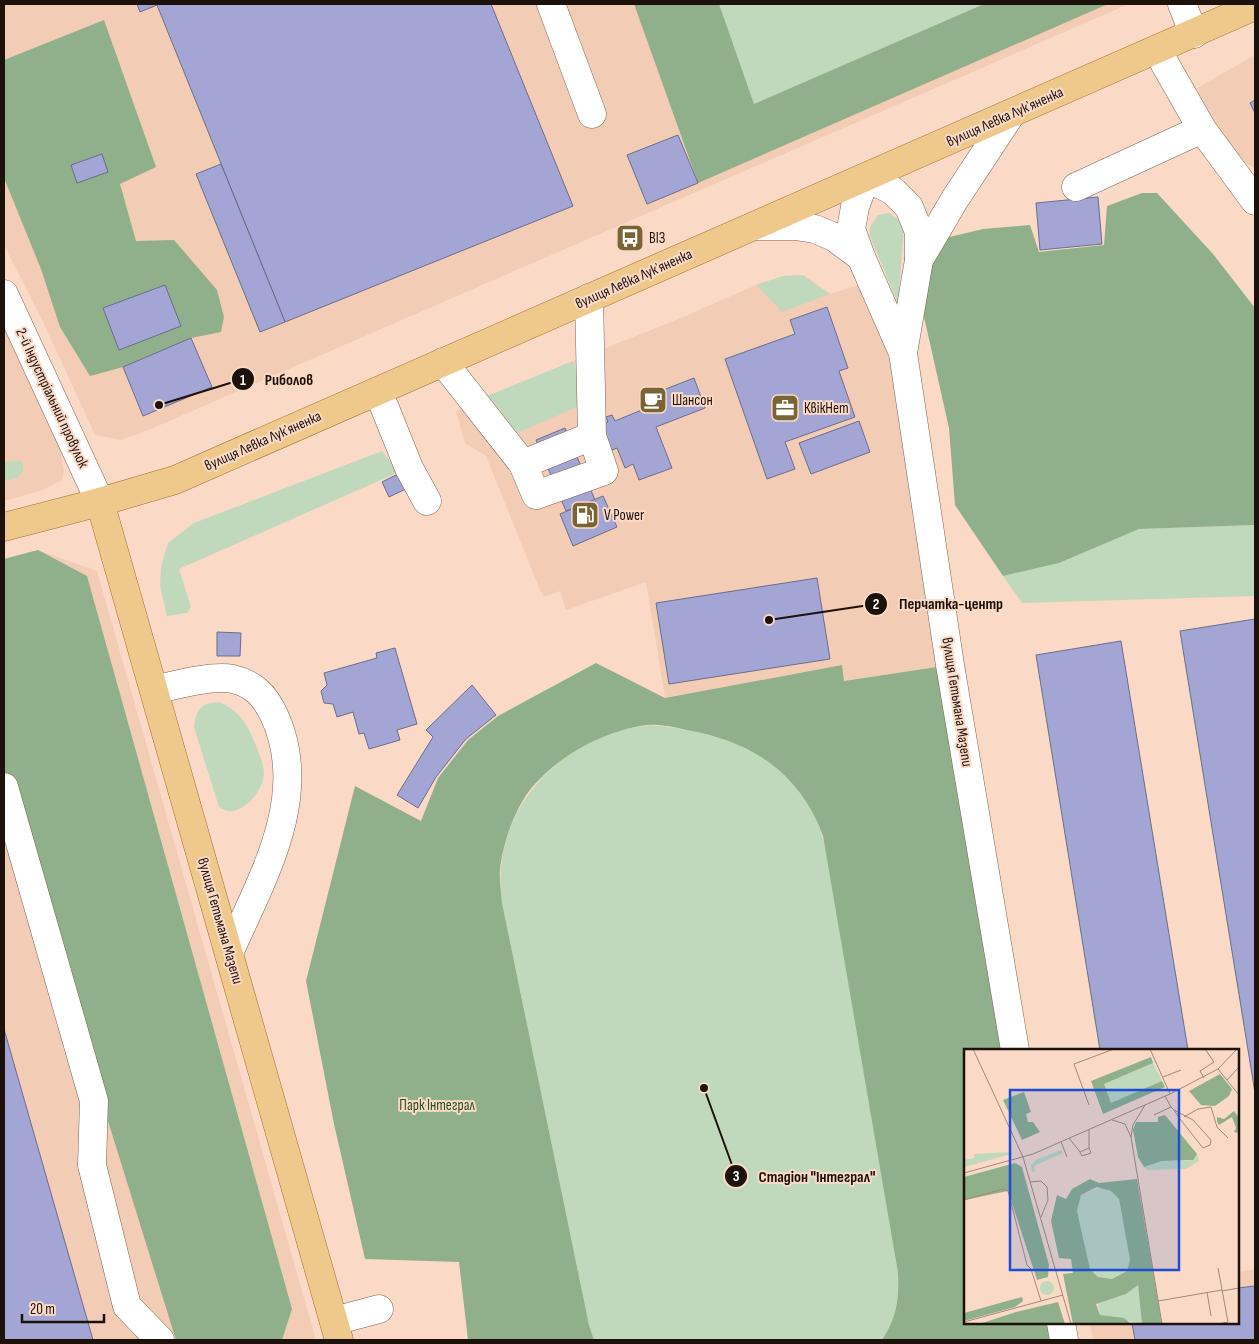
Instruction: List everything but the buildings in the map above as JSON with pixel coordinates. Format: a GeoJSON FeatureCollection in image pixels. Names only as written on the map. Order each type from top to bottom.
{"type":"FeatureCollection","features":[{"type":"Feature","properties":{"kind":"main road","name":"вулиця Левка Лукʼяненка"},"geometry":{"type":"LineString","coordinates":[[4,527],[175,480],[1255,6]]}},
{"type":"Feature","properties":{"kind":"main road","name":"вулиця Гетьмана Мазепи"},"geometry":{"type":"LineString","coordinates":[[100,502],[337,1331]]}},
{"type":"Feature","properties":{"kind":"street"},"geometry":{"type":"LineString","coordinates":[[551,4],[592,114]]}},
{"type":"Feature","properties":{"kind":"street"},"geometry":{"type":"LineString","coordinates":[[1182,4],[1194,34]]}},
{"type":"Feature","properties":{"kind":"street"},"geometry":{"type":"LineString","coordinates":[[1157,50],[1202,129],[1255,201]]}},
{"type":"Feature","properties":{"kind":"street"},"geometry":{"type":"LineString","coordinates":[[919,260],[954,199],[1011,114]]}},
{"type":"Feature","properties":{"kind":"street"},"geometry":{"type":"LineString","coordinates":[[1076,187],[1202,129]]}},
{"type":"Feature","properties":{"kind":"street"},"geometry":{"type":"LineString","coordinates":[[1221,156],[1234,157],[1255,168]]}},
{"type":"Feature","properties":{"kind":"street"},"geometry":{"type":"LineString","coordinates":[[866,177],[893,191],[909,207],[919,232],[919,260],[903,353],[861,257],[852,229],[855,207],[866,177]]}},
{"type":"Feature","properties":{"kind":"street"},"geometry":{"type":"LineString","coordinates":[[754,226],[815,228],[834,237],[861,257]]}},
{"type":"Feature","properties":{"kind":"street","name":"2-й Індустріальний провулок"},"geometry":{"type":"LineString","coordinates":[[4,294],[100,502]]}},
{"type":"Feature","properties":{"kind":"street"},"geometry":{"type":"LineString","coordinates":[[443,362],[523,464],[536,496],[604,471],[592,436],[589,298]]}},
{"type":"Feature","properties":{"kind":"street","name":"вулиця Гетьмана Мазепи"},"geometry":{"type":"LineString","coordinates":[[903,353],[950,665],[1015,1049]]}},
{"type":"Feature","properties":{"kind":"street"},"geometry":{"type":"LineString","coordinates":[[378,391],[409,468],[427,501]]}},
{"type":"Feature","properties":{"kind":"street"},"geometry":{"type":"LineString","coordinates":[[523,464],[592,436]]}},
{"type":"Feature","properties":{"kind":"street"},"geometry":{"type":"LineString","coordinates":[[154,690],[184,683],[231,679],[252,685],[269,704],[279,727],[286,755],[287,792],[280,830],[266,872],[229,953]]}},
{"type":"Feature","properties":{"kind":"street"},"geometry":{"type":"LineString","coordinates":[[4,788],[94,1101],[92,1165],[127,1306],[160,1340]]}},
{"type":"Feature","properties":{"kind":"street"},"geometry":{"type":"LineString","coordinates":[[337,1331],[379,1309]]}},
{"type":"Feature","properties":{"kind":"street"},"geometry":{"type":"LineString","coordinates":[[1061,1324],[1064,1340]]}},
{"type":"Feature","properties":{"kind":"shaded area"},"geometry":{"type":"Polygon","coordinates":[[[4,4],[1129,4],[151,429],[121,440],[95,435],[44,324],[4,245],[4,4]]]}},
{"type":"Feature","properties":{"kind":"shaded area"},"geometry":{"type":"Polygon","coordinates":[[[1255,55],[1255,168],[1234,157],[1199,102],[1197,88],[1255,55]]]}},
{"type":"Feature","properties":{"kind":"shaded area"},"geometry":{"type":"Polygon","coordinates":[[[803,275],[830,294],[871,281],[903,353],[950,665],[844,681],[841,665],[665,698],[646,582],[566,610],[560,591],[544,597],[486,456],[465,443],[456,411],[756,285],[783,276],[803,275]]]}},
{"type":"Feature","properties":{"kind":"shaded area"},"geometry":{"type":"Polygon","coordinates":[[[4,329],[60,449],[64,471],[62,480],[40,491],[4,501],[4,329]]]}},
{"type":"Feature","properties":{"kind":"shaded area"},"geometry":{"type":"Polygon","coordinates":[[[38,550],[97,571],[316,1340],[4,1340],[4,559],[38,550]]]}},
{"type":"Feature","properties":{"kind":"shaded area"},"geometry":{"type":"Polygon","coordinates":[[[1255,1269],[1255,1340],[1093,1340],[1090,1324],[1239,1324],[1239,1272],[1255,1269]]]}},
{"type":"Feature","properties":{"kind":"green space"},"geometry":{"type":"Polygon","coordinates":[[[634,4],[719,4],[754,104],[984,4],[1108,4],[698,183],[634,4]]]}},
{"type":"Feature","properties":{"kind":"green space"},"geometry":{"type":"Polygon","coordinates":[[[719,4],[984,4],[754,104],[719,4]]]}},
{"type":"Feature","properties":{"kind":"green space"},"geometry":{"type":"Polygon","coordinates":[[[104,20],[156,167],[120,184],[136,241],[174,240],[217,290],[224,317],[221,332],[191,338],[123,367],[90,376],[60,327],[41,269],[4,178],[4,60],[104,20]]]}},
{"type":"Feature","properties":{"kind":"green space"},"geometry":{"type":"Polygon","coordinates":[[[1142,193],[1157,193],[1213,254],[1255,308],[1255,525],[1139,529],[1059,563],[1003,576],[955,505],[949,428],[920,299],[941,239],[983,229],[1030,225],[1039,252],[1104,245],[1107,206],[1142,193]]]}},
{"type":"Feature","properties":{"kind":"green space"},"geometry":{"type":"Polygon","coordinates":[[[889,213],[897,218],[904,227],[898,304],[870,236],[870,227],[878,215],[889,213]]]}},
{"type":"Feature","properties":{"kind":"green space"},"geometry":{"type":"Polygon","coordinates":[[[803,275],[830,294],[782,312],[756,285],[783,276],[803,275]]]}},
{"type":"Feature","properties":{"kind":"green space"},"geometry":{"type":"Polygon","coordinates":[[[573,361],[584,386],[577,407],[517,433],[496,423],[487,396],[573,361]]]}},
{"type":"Feature","properties":{"kind":"green space"},"geometry":{"type":"Polygon","coordinates":[[[382,451],[399,472],[179,569],[191,607],[187,613],[167,616],[160,586],[161,566],[168,543],[194,523],[382,451]]]}},
{"type":"Feature","properties":{"kind":"green space"},"geometry":{"type":"Polygon","coordinates":[[[4,462],[23,462],[23,470],[19,477],[4,481],[4,462]]]}},
{"type":"Feature","properties":{"kind":"green space"},"geometry":{"type":"Polygon","coordinates":[[[1255,525],[1255,596],[1022,603],[1003,576],[1059,563],[1139,529],[1255,525]]]}},
{"type":"Feature","properties":{"kind":"green space"},"geometry":{"type":"Polygon","coordinates":[[[38,550],[87,576],[292,1309],[282,1340],[176,1340],[4,786],[4,559],[38,550]]]}},
{"type":"Feature","properties":{"kind":"green space","name":"Парк Інтеграл"},"geometry":{"type":"Polygon","coordinates":[[[596,663],[665,698],[842,665],[844,681],[950,665],[1015,1049],[964,1049],[964,1324],[1061,1324],[1064,1340],[882,1340],[891,1324],[896,1308],[898,1273],[823,836],[813,814],[801,795],[787,778],[771,764],[753,752],[711,735],[661,725],[630,728],[599,738],[557,763],[527,793],[516,813],[507,836],[500,869],[502,903],[589,1325],[594,1340],[468,1340],[459,1262],[365,1259],[334,1124],[306,981],[355,786],[421,821],[438,778],[468,740],[498,716],[596,663]]]}},
{"type":"Feature","properties":{"kind":"green space"},"geometry":{"type":"Polygon","coordinates":[[[219,702],[233,710],[243,720],[257,748],[264,771],[261,786],[254,797],[245,806],[234,811],[226,811],[219,807],[194,727],[200,708],[219,702]]]}},
{"type":"Feature","properties":{"kind":"green space"},"geometry":{"type":"Polygon","coordinates":[[[649,725],[711,735],[738,745],[764,758],[785,776],[804,797],[818,824],[827,856],[898,1273],[896,1308],[891,1324],[882,1340],[594,1340],[589,1325],[502,903],[501,874],[504,847],[513,822],[525,799],[542,778],[562,760],[585,745],[611,733],[649,725]]]}},
{"type":"Feature","properties":{"kind":"place","name":"ВІЗ"},"geometry":{"type":"Point","coordinates":[630,238]}},
{"type":"Feature","properties":{"kind":"place","name":"Шансон"},"geometry":{"type":"Point","coordinates":[653,400]}},
{"type":"Feature","properties":{"kind":"place","name":"Риболов"},"geometry":{"type":"Point","coordinates":[159,405]}},
{"type":"Feature","properties":{"kind":"place","name":"КвікНет"},"geometry":{"type":"Point","coordinates":[785,408]}},
{"type":"Feature","properties":{"kind":"place","name":"V Power"},"geometry":{"type":"Point","coordinates":[585,515]}},
{"type":"Feature","properties":{"kind":"place","name":"Перчатка-центр"},"geometry":{"type":"Point","coordinates":[769,620]}},
{"type":"Feature","properties":{"kind":"place","name":"Стадіон \"Інтеграл\""},"geometry":{"type":"Point","coordinates":[704,1088]}}]}
